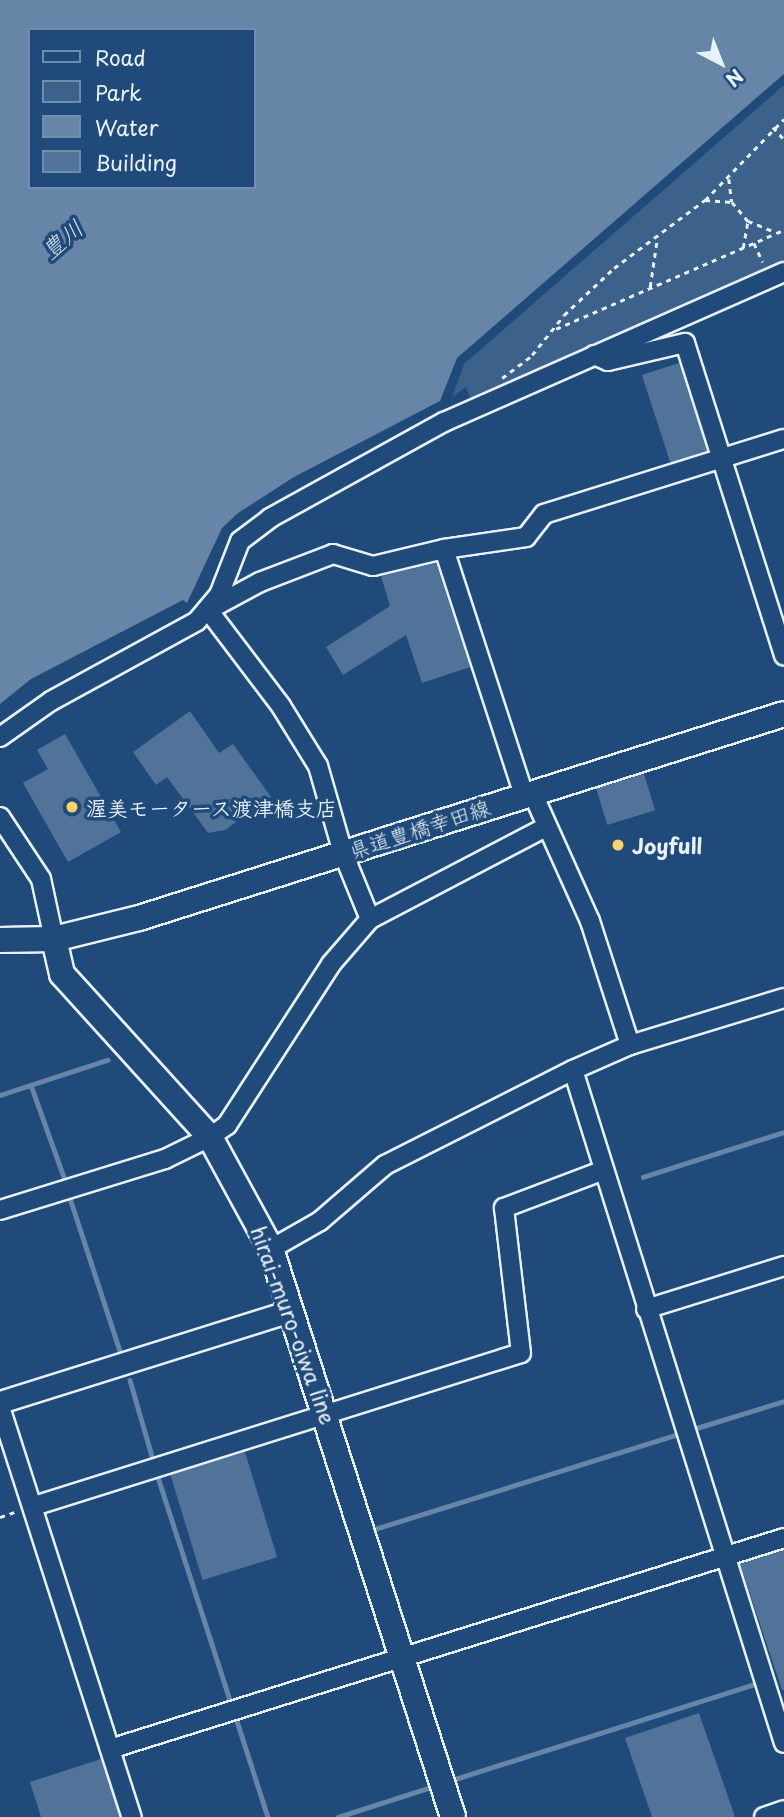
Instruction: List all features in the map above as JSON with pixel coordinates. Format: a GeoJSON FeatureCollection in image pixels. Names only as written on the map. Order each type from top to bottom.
{"type":"FeatureCollection","features":[{"type":"Feature","properties":{"kind":"main road","name":"県道豊橋幸田線"},"geometry":{"type":"LineString","coordinates":[[54,939],[139,918],[784,714]]}},
{"type":"Feature","properties":{"kind":"main road"},"geometry":{"type":"LineString","coordinates":[[0,940],[54,939]]}},
{"type":"Feature","properties":{"kind":"main road","name":"hirai-muro-oiwa line"},"geometry":{"type":"LineString","coordinates":[[54,939],[62,974],[210,1137],[271,1249],[327,1416],[453,1817]]}},
{"type":"Feature","properties":{"kind":"street"},"geometry":{"type":"LineString","coordinates":[[208,610],[219,595],[240,541],[270,518],[379,455],[594,355],[777,275]]}},
{"type":"Feature","properties":{"kind":"street"},"geometry":{"type":"LineString","coordinates":[[594,355],[608,361],[685,343],[784,656]]}},
{"type":"Feature","properties":{"kind":"street"},"geometry":{"type":"LineString","coordinates":[[0,737],[40,707],[184,630],[208,610],[260,582],[332,554],[373,566],[444,549],[527,537],[544,514],[784,439]]}},
{"type":"Feature","properties":{"kind":"street"},"geometry":{"type":"LineString","coordinates":[[444,549],[528,793],[547,827],[590,921],[630,1045]]}},
{"type":"Feature","properties":{"kind":"street"},"geometry":{"type":"LineString","coordinates":[[208,610],[281,706],[318,766],[343,852],[370,919]]}},
{"type":"Feature","properties":{"kind":"street"},"geometry":{"type":"LineString","coordinates":[[0,817],[41,879],[54,939]]}},
{"type":"Feature","properties":{"kind":"street"},"geometry":{"type":"LineString","coordinates":[[0,1210],[165,1159],[210,1137],[227,1125],[331,964],[370,919],[547,827]]}},
{"type":"Feature","properties":{"kind":"street"},"geometry":{"type":"LineString","coordinates":[[271,1249],[320,1221],[384,1165],[573,1070],[630,1045],[784,998]]}},
{"type":"Feature","properties":{"kind":"street"},"geometry":{"type":"LineString","coordinates":[[573,1070],[784,1743]]}},
{"type":"Feature","properties":{"kind":"street"},"geometry":{"type":"LineString","coordinates":[[33,1506],[521,1353],[504,1208],[604,1170]]}},
{"type":"Feature","properties":{"kind":"street"},"geometry":{"type":"LineString","coordinates":[[646,1309],[784,1266]]}},
{"type":"Feature","properties":{"kind":"street"},"geometry":{"type":"LineString","coordinates":[[132,1817],[0,1405],[290,1311]]}},
{"type":"Feature","properties":{"kind":"street"},"geometry":{"type":"LineString","coordinates":[[110,1749],[784,1538]]}},
{"type":"Feature","properties":{"kind":"street"},"geometry":{"type":"LineString","coordinates":[[764,1817],[784,1810]]}},
{"type":"Feature","properties":{"kind":"path"},"geometry":{"type":"LineString","coordinates":[[498,380],[532,355],[593,286],[705,200],[773,127],[784,119]]}},
{"type":"Feature","properties":{"kind":"path"},"geometry":{"type":"LineString","coordinates":[[773,127],[783,138]]}},
{"type":"Feature","properties":{"kind":"path"},"geometry":{"type":"LineString","coordinates":[[729,177],[732,202],[748,221],[778,233]]}},
{"type":"Feature","properties":{"kind":"path"},"geometry":{"type":"LineString","coordinates":[[705,200],[732,202]]}},
{"type":"Feature","properties":{"kind":"path"},"geometry":{"type":"LineString","coordinates":[[743,248],[748,221]]}},
{"type":"Feature","properties":{"kind":"path"},"geometry":{"type":"LineString","coordinates":[[554,330],[784,230]]}},
{"type":"Feature","properties":{"kind":"path"},"geometry":{"type":"LineString","coordinates":[[650,287],[657,239]]}},
{"type":"Feature","properties":{"kind":"path"},"geometry":{"type":"LineString","coordinates":[[754,243],[777,275]]}},
{"type":"Feature","properties":{"kind":"green space"},"geometry":{"type":"Polygon","coordinates":[[[784,85],[784,266],[472,403],[466,387],[452,397],[464,364],[784,85]]]}},
{"type":"Feature","properties":{"kind":"water","name":"豊川"},"geometry":{"type":"Polygon","coordinates":[[[0,0],[784,0],[784,74],[457,358],[440,401],[294,477],[238,513],[222,528],[187,603],[183,600],[31,679],[0,704],[0,0]]]}},
{"type":"Feature","properties":{"kind":"building"},"geometry":{"type":"Polygon","coordinates":[[[679,363],[707,450],[670,463],[642,375],[679,363]]]}},
{"type":"Feature","properties":{"kind":"building"},"geometry":{"type":"Polygon","coordinates":[[[436,563],[470,667],[422,683],[406,635],[343,675],[326,647],[390,606],[381,576],[436,563]]]}},
{"type":"Feature","properties":{"kind":"building"},"geometry":{"type":"Polygon","coordinates":[[[190,711],[219,753],[233,744],[271,797],[225,830],[208,833],[167,777],[156,785],[133,752],[190,711]]]}},
{"type":"Feature","properties":{"kind":"building","name":"渥美モータース渡津橋支店"},"geometry":{"type":"Polygon","coordinates":[[[65,734],[121,832],[68,862],[23,783],[48,769],[37,750],[65,734]]]}},
{"type":"Feature","properties":{"kind":"building"},"geometry":{"type":"Polygon","coordinates":[[[644,774],[655,810],[607,825],[596,789],[644,774]]]}},
{"type":"Feature","properties":{"kind":"building"},"geometry":{"type":"Polygon","coordinates":[[[245,1452],[277,1557],[203,1580],[170,1475],[245,1452]]]}},
{"type":"Feature","properties":{"kind":"building"},"geometry":{"type":"Polygon","coordinates":[[[784,1550],[784,1690],[782,1690],[740,1564],[784,1550]]]}},
{"type":"Feature","properties":{"kind":"building"},"geometry":{"type":"Polygon","coordinates":[[[699,1713],[735,1817],[652,1817],[625,1738],[699,1713]]]}},
{"type":"Feature","properties":{"kind":"building"},"geometry":{"type":"Polygon","coordinates":[[[101,1759],[120,1817],[41,1817],[30,1782],[101,1759]]]}},
{"type":"Feature","properties":{"kind":"waterway"},"geometry":{"type":"LineString","coordinates":[[0,1095],[107,1060]]}},
{"type":"Feature","properties":{"kind":"waterway"},"geometry":{"type":"LineString","coordinates":[[31,1085],[66,1183]]}},
{"type":"Feature","properties":{"kind":"waterway"},"geometry":{"type":"LineString","coordinates":[[643,1177],[784,1132]]}},
{"type":"Feature","properties":{"kind":"waterway"},"geometry":{"type":"LineString","coordinates":[[70,1198],[121,1354]]}},
{"type":"Feature","properties":{"kind":"waterway"},"geometry":{"type":"LineString","coordinates":[[130,1380],[154,1463]]}},
{"type":"Feature","properties":{"kind":"waterway"},"geometry":{"type":"LineString","coordinates":[[690,1430],[784,1401]]}},
{"type":"Feature","properties":{"kind":"waterway"},"geometry":{"type":"LineString","coordinates":[[375,1529],[682,1433]]}},
{"type":"Feature","properties":{"kind":"waterway"},"geometry":{"type":"LineString","coordinates":[[157,1474],[232,1706]]}},
{"type":"Feature","properties":{"kind":"waterway"},"geometry":{"type":"LineString","coordinates":[[449,1781],[758,1683]]}},
{"type":"Feature","properties":{"kind":"waterway"},"geometry":{"type":"LineString","coordinates":[[236,1718],[268,1817]]}},
{"type":"Feature","properties":{"kind":"waterway"},"geometry":{"type":"LineString","coordinates":[[338,1817],[434,1786]]}},
{"type":"Feature","properties":{"kind":"place","name":"渥美モータース渡津橋支店"},"geometry":{"type":"Point","coordinates":[72,807]}},
{"type":"Feature","properties":{"kind":"place","name":"Joyfull"},"geometry":{"type":"Point","coordinates":[618,845]}}]}
